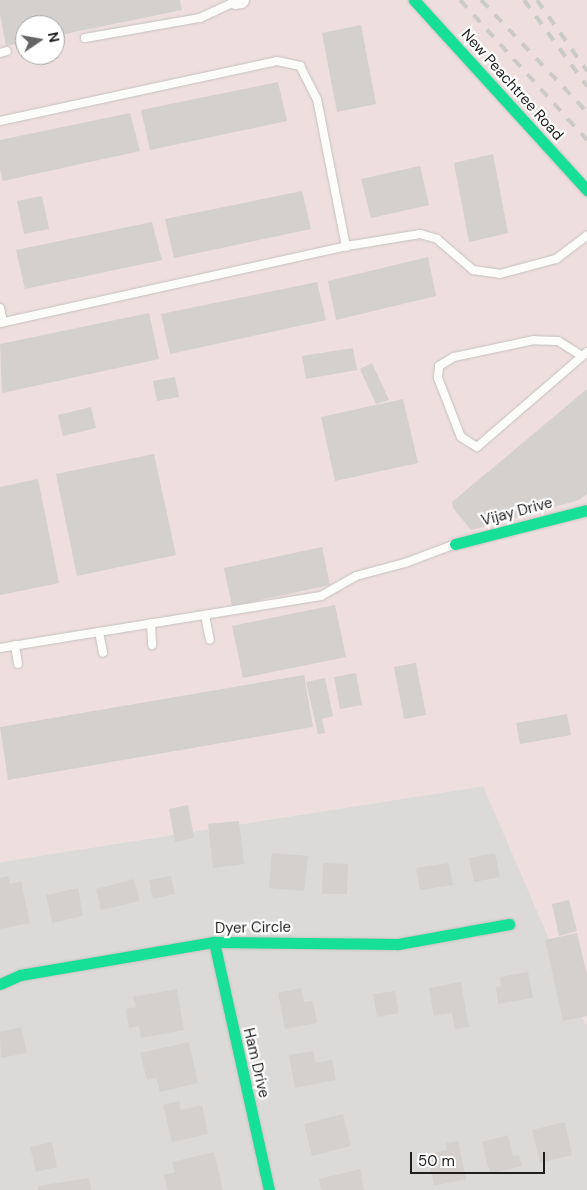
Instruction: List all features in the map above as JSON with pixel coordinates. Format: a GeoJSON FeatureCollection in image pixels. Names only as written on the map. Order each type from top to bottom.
{"type":"FeatureCollection","features":[{"type":"Feature","properties":{"kind":"street","name":"New Peachtree Road"},"geometry":{"type":"LineString","coordinates":[[414,0],[587,190]]}},
{"type":"Feature","properties":{"kind":"street","name":"Vijay Drive"},"geometry":{"type":"LineString","coordinates":[[455,544],[587,510]]}},
{"type":"Feature","properties":{"kind":"street","name":"Dyer Circle"},"geometry":{"type":"LineString","coordinates":[[0,984],[20,975],[214,942],[398,944],[509,924]]}},
{"type":"Feature","properties":{"kind":"street","name":"Ham Drive"},"geometry":{"type":"LineString","coordinates":[[214,942],[269,1190]]}},
{"type":"Feature","properties":{"kind":"lane"},"geometry":{"type":"LineString","coordinates":[[85,38],[200,18],[238,1]]}},
{"type":"Feature","properties":{"kind":"lane"},"geometry":{"type":"LineString","coordinates":[[0,121],[277,61],[300,66],[317,99],[346,247]]}},
{"type":"Feature","properties":{"kind":"lane"},"geometry":{"type":"LineString","coordinates":[[0,308],[2,322],[346,247],[420,234],[437,239],[473,270],[500,274],[556,259],[587,236]]}},
{"type":"Feature","properties":{"kind":"lane"},"geometry":{"type":"LineString","coordinates":[[534,340],[558,341],[584,354],[477,447],[461,437],[438,378],[439,366],[454,357],[534,340]]}},
{"type":"Feature","properties":{"kind":"lane"},"geometry":{"type":"LineString","coordinates":[[0,648],[321,596],[356,576],[405,563],[455,544]]}},
{"type":"Feature","properties":{"kind":"lane"},"geometry":{"type":"LineString","coordinates":[[205,614],[210,640]]}},
{"type":"Feature","properties":{"kind":"lane"},"geometry":{"type":"LineString","coordinates":[[151,623],[152,645]]}},
{"type":"Feature","properties":{"kind":"lane"},"geometry":{"type":"LineString","coordinates":[[99,632],[103,653]]}},
{"type":"Feature","properties":{"kind":"lane"},"geometry":{"type":"LineString","coordinates":[[15,645],[18,664]]}},
{"type":"Feature","properties":{"kind":"shaded area"},"geometry":{"type":"Polygon","coordinates":[[[0,0],[587,0],[587,1027],[483,786],[0,862],[0,0]]]}},
{"type":"Feature","properties":{"kind":"shaded area"},"geometry":{"type":"Polygon","coordinates":[[[484,786],[587,1027],[587,1190],[0,1190],[0,862],[484,786]]]}},
{"type":"Feature","properties":{"kind":"building"},"geometry":{"type":"Polygon","coordinates":[[[0,0],[180,0],[182,10],[65,34],[65,15],[15,15],[15,44],[6,46],[0,14],[0,0]]]}},
{"type":"Feature","properties":{"kind":"building"},"geometry":{"type":"Polygon","coordinates":[[[361,25],[376,104],[337,112],[322,33],[361,25]]]}},
{"type":"Feature","properties":{"kind":"building"},"geometry":{"type":"Polygon","coordinates":[[[278,82],[287,121],[150,150],[141,110],[278,82]]]}},
{"type":"Feature","properties":{"kind":"building"},"geometry":{"type":"Polygon","coordinates":[[[130,113],[140,151],[3,181],[0,169],[0,140],[130,113]]]}},
{"type":"Feature","properties":{"kind":"building"},"geometry":{"type":"Polygon","coordinates":[[[493,154],[508,233],[469,242],[454,163],[493,154]]]}},
{"type":"Feature","properties":{"kind":"building"},"geometry":{"type":"Polygon","coordinates":[[[420,166],[429,205],[371,218],[361,179],[420,166]]]}},
{"type":"Feature","properties":{"kind":"building"},"geometry":{"type":"Polygon","coordinates":[[[302,191],[311,229],[174,258],[165,219],[302,191]]]}},
{"type":"Feature","properties":{"kind":"building"},"geometry":{"type":"Polygon","coordinates":[[[42,196],[49,229],[24,234],[17,201],[42,196]]]}},
{"type":"Feature","properties":{"kind":"building"},"geometry":{"type":"Polygon","coordinates":[[[152,222],[162,260],[25,289],[16,250],[152,222]]]}},
{"type":"Feature","properties":{"kind":"building"},"geometry":{"type":"Polygon","coordinates":[[[428,257],[436,296],[336,320],[328,281],[428,257]]]}},
{"type":"Feature","properties":{"kind":"building"},"geometry":{"type":"Polygon","coordinates":[[[317,282],[326,320],[170,354],[161,314],[317,282]]]}},
{"type":"Feature","properties":{"kind":"building"},"geometry":{"type":"Polygon","coordinates":[[[149,313],[159,359],[2,393],[0,344],[149,313]]]}},
{"type":"Feature","properties":{"kind":"building"},"geometry":{"type":"Polygon","coordinates":[[[353,348],[357,370],[306,379],[302,356],[353,348]]]}},
{"type":"Feature","properties":{"kind":"building"},"geometry":{"type":"Polygon","coordinates":[[[372,363],[389,400],[376,404],[360,369],[372,363]]]}},
{"type":"Feature","properties":{"kind":"building"},"geometry":{"type":"Polygon","coordinates":[[[175,377],[179,397],[157,401],[153,381],[175,377]]]}},
{"type":"Feature","properties":{"kind":"building"},"geometry":{"type":"Polygon","coordinates":[[[587,389],[587,494],[579,500],[471,530],[453,508],[452,502],[587,389]]]}},
{"type":"Feature","properties":{"kind":"building"},"geometry":{"type":"Polygon","coordinates":[[[403,399],[418,463],[335,481],[321,417],[403,399]]]}},
{"type":"Feature","properties":{"kind":"building"},"geometry":{"type":"Polygon","coordinates":[[[91,407],[96,428],[63,436],[58,415],[91,407]]]}},
{"type":"Feature","properties":{"kind":"building"},"geometry":{"type":"Polygon","coordinates":[[[154,454],[176,555],[77,576],[56,474],[154,454]]]}},
{"type":"Feature","properties":{"kind":"building"},"geometry":{"type":"Polygon","coordinates":[[[38,479],[59,583],[0,595],[0,487],[38,479]]]}},
{"type":"Feature","properties":{"kind":"building"},"geometry":{"type":"Polygon","coordinates":[[[322,547],[330,585],[232,606],[224,568],[322,547]]]}},
{"type":"Feature","properties":{"kind":"building"},"geometry":{"type":"Polygon","coordinates":[[[335,605],[346,657],[243,678],[232,626],[335,605]]]}},
{"type":"Feature","properties":{"kind":"building"},"geometry":{"type":"Polygon","coordinates":[[[416,663],[426,715],[404,719],[394,667],[416,663]]]}},
{"type":"Feature","properties":{"kind":"building"},"geometry":{"type":"Polygon","coordinates":[[[356,673],[362,705],[340,709],[334,677],[356,673]]]}},
{"type":"Feature","properties":{"kind":"building"},"geometry":{"type":"Polygon","coordinates":[[[304,675],[313,727],[8,780],[0,727],[304,675]]]}},
{"type":"Feature","properties":{"kind":"building"},"geometry":{"type":"Polygon","coordinates":[[[325,678],[333,716],[322,719],[325,733],[318,734],[306,682],[325,678]]]}},
{"type":"Feature","properties":{"kind":"building"},"geometry":{"type":"Polygon","coordinates":[[[567,714],[571,735],[520,744],[516,723],[567,714]]]}},
{"type":"Feature","properties":{"kind":"building"},"geometry":{"type":"Polygon","coordinates":[[[188,805],[194,838],[175,842],[169,809],[188,805]]]}},
{"type":"Feature","properties":{"kind":"building"},"geometry":{"type":"Polygon","coordinates":[[[239,821],[244,864],[213,868],[208,824],[239,821]]]}},
{"type":"Feature","properties":{"kind":"building"},"geometry":{"type":"Polygon","coordinates":[[[272,853],[308,856],[304,891],[269,888],[272,853]]]}},
{"type":"Feature","properties":{"kind":"building"},"geometry":{"type":"Polygon","coordinates":[[[495,853],[500,877],[474,882],[469,858],[495,853]]]}},
{"type":"Feature","properties":{"kind":"building"},"geometry":{"type":"Polygon","coordinates":[[[323,863],[348,864],[347,894],[322,894],[323,863]]]}},
{"type":"Feature","properties":{"kind":"building"},"geometry":{"type":"Polygon","coordinates":[[[449,863],[453,885],[420,890],[416,868],[449,863]]]}},
{"type":"Feature","properties":{"kind":"building"},"geometry":{"type":"Polygon","coordinates":[[[8,876],[10,884],[21,881],[30,923],[0,929],[0,878],[8,876]]]}},
{"type":"Feature","properties":{"kind":"building"},"geometry":{"type":"Polygon","coordinates":[[[171,876],[175,894],[153,899],[149,880],[171,876]]]}},
{"type":"Feature","properties":{"kind":"building"},"geometry":{"type":"Polygon","coordinates":[[[134,879],[140,901],[101,910],[96,889],[134,879]]]}},
{"type":"Feature","properties":{"kind":"building"},"geometry":{"type":"Polygon","coordinates":[[[78,888],[83,916],[52,923],[46,895],[78,888]]]}},
{"type":"Feature","properties":{"kind":"building"},"geometry":{"type":"Polygon","coordinates":[[[569,900],[577,931],[559,936],[552,904],[569,900]]]}},
{"type":"Feature","properties":{"kind":"building"},"geometry":{"type":"Polygon","coordinates":[[[577,933],[587,975],[587,1016],[563,1021],[545,940],[577,933]]]}},
{"type":"Feature","properties":{"kind":"building"},"geometry":{"type":"Polygon","coordinates":[[[528,972],[533,998],[498,1004],[496,987],[501,986],[500,977],[528,972]]]}},
{"type":"Feature","properties":{"kind":"building"},"geometry":{"type":"Polygon","coordinates":[[[461,982],[469,1027],[455,1029],[452,1013],[434,1016],[429,988],[461,982]]]}},
{"type":"Feature","properties":{"kind":"building"},"geometry":{"type":"Polygon","coordinates":[[[301,988],[304,1002],[313,1001],[317,1023],[285,1029],[278,993],[301,988]]]}},
{"type":"Feature","properties":{"kind":"building"},"geometry":{"type":"Polygon","coordinates":[[[177,989],[184,1030],[141,1038],[139,1026],[129,1028],[126,1009],[136,1007],[133,997],[177,989]]]}},
{"type":"Feature","properties":{"kind":"building"},"geometry":{"type":"Polygon","coordinates":[[[395,991],[399,1013],[377,1017],[373,994],[395,991]]]}},
{"type":"Feature","properties":{"kind":"building"},"geometry":{"type":"Polygon","coordinates":[[[21,1027],[27,1053],[1,1058],[0,1032],[21,1027]]]}},
{"type":"Feature","properties":{"kind":"building"},"geometry":{"type":"Polygon","coordinates":[[[189,1042],[198,1083],[160,1092],[156,1078],[147,1080],[140,1053],[189,1042]]]}},
{"type":"Feature","properties":{"kind":"building"},"geometry":{"type":"Polygon","coordinates":[[[313,1051],[315,1063],[332,1060],[336,1080],[295,1088],[289,1055],[313,1051]]]}},
{"type":"Feature","properties":{"kind":"building"},"geometry":{"type":"Polygon","coordinates":[[[179,1101],[181,1110],[202,1105],[208,1134],[172,1142],[163,1105],[179,1101]]]}},
{"type":"Feature","properties":{"kind":"building"},"geometry":{"type":"Polygon","coordinates":[[[343,1114],[351,1146],[312,1156],[304,1124],[343,1114]]]}},
{"type":"Feature","properties":{"kind":"building"},"geometry":{"type":"Polygon","coordinates":[[[565,1122],[572,1155],[540,1163],[532,1130],[565,1122]]]}},
{"type":"Feature","properties":{"kind":"building"},"geometry":{"type":"Polygon","coordinates":[[[508,1135],[513,1156],[519,1155],[522,1166],[490,1174],[482,1142],[508,1135]]]}},
{"type":"Feature","properties":{"kind":"building"},"geometry":{"type":"Polygon","coordinates":[[[458,1141],[466,1179],[434,1186],[428,1154],[447,1150],[446,1143],[458,1141]]]}},
{"type":"Feature","properties":{"kind":"building"},"geometry":{"type":"Polygon","coordinates":[[[52,1142],[57,1167],[36,1172],[30,1147],[52,1142]]]}},
{"type":"Feature","properties":{"kind":"building"},"geometry":{"type":"Polygon","coordinates":[[[214,1152],[223,1190],[168,1190],[164,1175],[175,1172],[172,1162],[214,1152]]]}},
{"type":"Feature","properties":{"kind":"building"},"geometry":{"type":"Polygon","coordinates":[[[360,1169],[364,1190],[321,1190],[319,1179],[360,1169]]]}},
{"type":"Feature","properties":{"kind":"building"},"geometry":{"type":"Polygon","coordinates":[[[89,1178],[91,1190],[39,1190],[38,1186],[89,1178]]]}},
{"type":"Feature","properties":{"kind":"railway"},"geometry":{"type":"LineString","coordinates":[[460,0],[587,140]]}},
{"type":"Feature","properties":{"kind":"railway"},"geometry":{"type":"LineString","coordinates":[[481,0],[587,112]]}},
{"type":"Feature","properties":{"kind":"railway"},"geometry":{"type":"LineString","coordinates":[[524,0],[587,86]]}},
{"type":"Feature","properties":{"kind":"railway"},"geometry":{"type":"LineString","coordinates":[[537,0],[587,71]]}},
{"type":"Feature","properties":{"kind":"traffic: fast"},"geometry":{"type":"LineString","coordinates":[[414,0],[587,190]]}},
{"type":"Feature","properties":{"kind":"traffic: fast"},"geometry":{"type":"LineString","coordinates":[[455,544],[587,510]]}},
{"type":"Feature","properties":{"kind":"traffic: fast"},"geometry":{"type":"LineString","coordinates":[[0,984],[20,975],[214,942],[398,944],[509,924]]}},
{"type":"Feature","properties":{"kind":"traffic: fast"},"geometry":{"type":"LineString","coordinates":[[214,942],[269,1190]]}}]}
